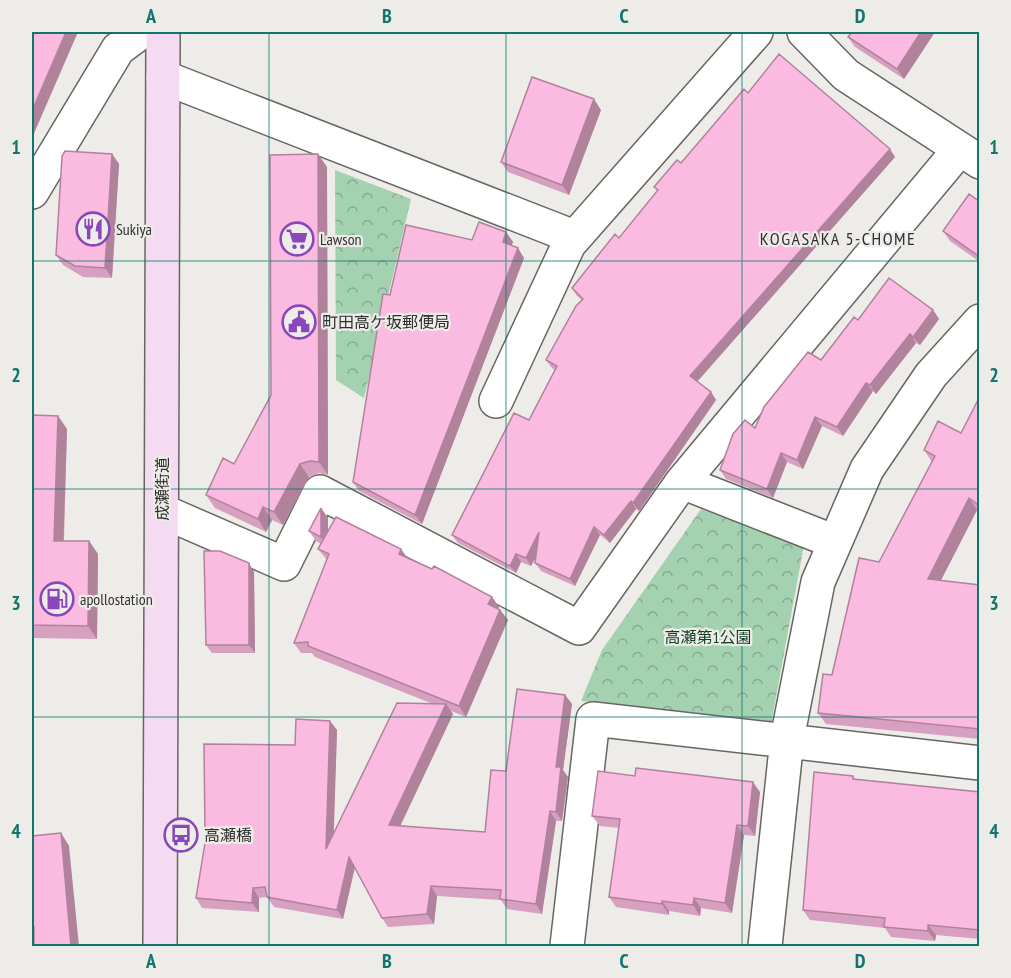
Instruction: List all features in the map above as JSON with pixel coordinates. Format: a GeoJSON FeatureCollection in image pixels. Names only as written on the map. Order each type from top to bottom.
{"type":"FeatureCollection","features":[{"type":"Feature","properties":{"kind":"main road","name":"成瀬街道"},"geometry":{"type":"LineString","coordinates":[[160,946],[163,32]]}},
{"type":"Feature","properties":{"kind":"street"},"geometry":{"type":"LineString","coordinates":[[32,192],[118,49],[141,32]]}},
{"type":"Feature","properties":{"kind":"street"},"geometry":{"type":"LineString","coordinates":[[496,401],[569,244],[756,32]]}},
{"type":"Feature","properties":{"kind":"street"},"geometry":{"type":"LineString","coordinates":[[162,512],[284,564],[320,492],[579,628],[682,482],[969,156],[846,75],[806,33]]}},
{"type":"Feature","properties":{"kind":"street"},"geometry":{"type":"LineString","coordinates":[[163,77],[574,237]]}},
{"type":"Feature","properties":{"kind":"street"},"geometry":{"type":"LineString","coordinates":[[765,946],[787,740],[818,582],[867,469],[931,375],[980,321]]}},
{"type":"Feature","properties":{"kind":"street"},"geometry":{"type":"LineString","coordinates":[[682,482],[835,542]]}},
{"type":"Feature","properties":{"kind":"street"},"geometry":{"type":"LineString","coordinates":[[567,946],[593,719],[980,763]]}},
{"type":"Feature","properties":{"kind":"green space"},"geometry":{"type":"Polygon","coordinates":[[[335,170],[411,199],[364,398],[336,380],[335,170]]]}},
{"type":"Feature","properties":{"kind":"green space","name":"高瀬第1公園"},"geometry":{"type":"Polygon","coordinates":[[[701,509],[804,545],[771,724],[581,701],[602,650],[701,509]]]}},
{"type":"Feature","properties":{"kind":"building"},"geometry":{"type":"Polygon","coordinates":[[[32,32],[66,32],[32,111],[32,32]]]}},
{"type":"Feature","properties":{"kind":"building"},"geometry":{"type":"Polygon","coordinates":[[[852,32],[921,32],[897,69],[848,37],[852,32]]]}},
{"type":"Feature","properties":{"kind":"building"},"geometry":{"type":"Polygon","coordinates":[[[779,54],[890,149],[690,376],[711,392],[633,503],[631,501],[604,535],[594,527],[570,579],[535,563],[539,532],[526,558],[516,554],[510,566],[452,535],[514,413],[529,420],[557,366],[546,360],[576,306],[583,299],[572,288],[615,234],[619,238],[658,190],[654,187],[677,160],[681,163],[744,89],[748,93],[779,54]]]}},
{"type":"Feature","properties":{"kind":"building"},"geometry":{"type":"Polygon","coordinates":[[[532,77],[594,99],[562,185],[501,162],[532,77]]]}},
{"type":"Feature","properties":{"kind":"building"},"geometry":{"type":"Polygon","coordinates":[[[65,151],[112,154],[105,268],[75,266],[56,255],[62,156],[65,151]]]}},
{"type":"Feature","properties":{"kind":"building"},"geometry":{"type":"Polygon","coordinates":[[[318,154],[319,462],[310,461],[300,464],[274,512],[263,507],[258,519],[206,495],[223,458],[234,464],[271,395],[270,155],[318,154]]]}},
{"type":"Feature","properties":{"kind":"building"},"geometry":{"type":"Polygon","coordinates":[[[969,194],[980,202],[980,257],[943,231],[969,194]]]}},
{"type":"Feature","properties":{"kind":"building"},"geometry":{"type":"Polygon","coordinates":[[[479,222],[506,232],[503,242],[518,248],[415,515],[353,482],[383,294],[390,295],[406,225],[472,240],[479,222]]]}},
{"type":"Feature","properties":{"kind":"building"},"geometry":{"type":"Polygon","coordinates":[[[889,278],[933,310],[913,337],[910,334],[870,385],[866,383],[837,427],[815,417],[797,460],[781,453],[767,489],[720,470],[733,434],[745,420],[755,428],[764,407],[808,352],[821,360],[854,317],[858,320],[889,278]]]}},
{"type":"Feature","properties":{"kind":"building"},"geometry":{"type":"Polygon","coordinates":[[[980,396],[980,506],[969,498],[928,579],[980,585],[980,729],[818,713],[823,674],[832,675],[859,558],[879,562],[935,456],[924,450],[938,421],[961,433],[980,396]]]}},
{"type":"Feature","properties":{"kind":"building"},"geometry":{"type":"Polygon","coordinates":[[[32,415],[58,416],[54,541],[89,541],[88,626],[32,625],[32,415]]]}},
{"type":"Feature","properties":{"kind":"building"},"geometry":{"type":"Polygon","coordinates":[[[321,508],[321,537],[309,531],[321,508]]]}},
{"type":"Feature","properties":{"kind":"building"},"geometry":{"type":"Polygon","coordinates":[[[336,517],[401,549],[399,554],[432,569],[434,566],[492,597],[488,604],[500,610],[459,706],[308,646],[308,642],[294,643],[329,554],[318,549],[336,517]]]}},
{"type":"Feature","properties":{"kind":"building"},"geometry":{"type":"Polygon","coordinates":[[[204,551],[220,551],[249,563],[249,645],[206,645],[204,551]]]}},
{"type":"Feature","properties":{"kind":"building"},"geometry":{"type":"Polygon","coordinates":[[[517,689],[565,695],[556,767],[561,767],[556,812],[550,811],[536,904],[500,899],[501,890],[431,886],[427,914],[382,918],[349,857],[337,910],[267,897],[265,887],[253,888],[252,903],[196,898],[207,831],[205,831],[204,744],[295,745],[296,719],[330,721],[326,849],[397,703],[446,704],[389,825],[485,832],[491,770],[506,771],[517,689]]]}},
{"type":"Feature","properties":{"kind":"building"},"geometry":{"type":"Polygon","coordinates":[[[636,768],[753,782],[748,826],[737,825],[725,903],[694,898],[693,905],[662,901],[662,904],[609,897],[620,819],[592,816],[598,771],[635,776],[636,768]]]}},
{"type":"Feature","properties":{"kind":"building"},"geometry":{"type":"Polygon","coordinates":[[[814,772],[853,776],[853,779],[980,792],[980,930],[928,925],[928,931],[884,927],[885,918],[803,910],[814,772]]]}},
{"type":"Feature","properties":{"kind":"building"},"geometry":{"type":"Polygon","coordinates":[[[61,833],[71,946],[34,946],[32,836],[61,833]]]}},
{"type":"Feature","properties":{"kind":"place","name":"Sukiya"},"geometry":{"type":"Point","coordinates":[93,229]}},
{"type":"Feature","properties":{"kind":"place","name":"Lawson"},"geometry":{"type":"Point","coordinates":[297,239]}},
{"type":"Feature","properties":{"kind":"place","name":"町田高ケ坂郵便局"},"geometry":{"type":"Point","coordinates":[299,322]}},
{"type":"Feature","properties":{"kind":"place","name":"apollostation"},"geometry":{"type":"Point","coordinates":[57,599]}},
{"type":"Feature","properties":{"kind":"place","name":"高瀬橋"},"geometry":{"type":"Point","coordinates":[181,835]}},
{"type":"Feature","properties":{"kind":"district","name":"KOGASAKA 5-CHOME"},"geometry":{"type":"Point","coordinates":[838,239]}}]}
